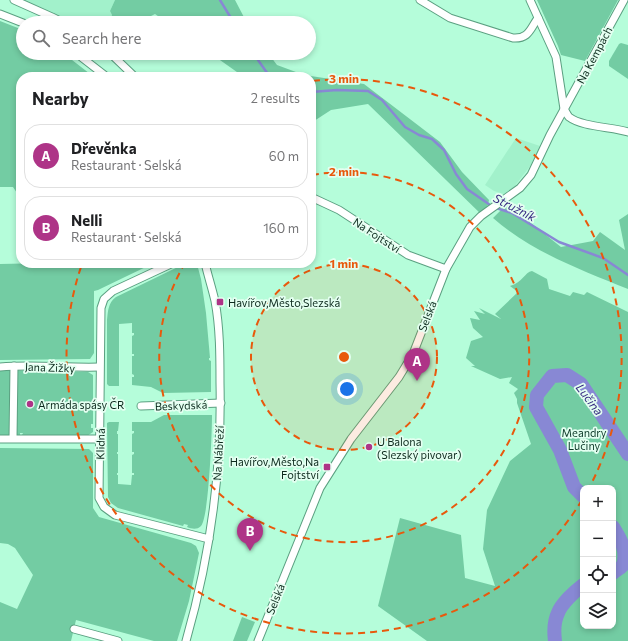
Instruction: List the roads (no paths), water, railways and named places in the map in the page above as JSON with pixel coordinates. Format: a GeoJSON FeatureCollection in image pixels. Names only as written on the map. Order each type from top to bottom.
{"type":"FeatureCollection","features":[{"type":"Feature","properties":{"kind":"street"},"geometry":{"type":"LineString","coordinates":[[14,0],[52,16]]}},
{"type":"Feature","properties":{"kind":"street"},"geometry":{"type":"LineString","coordinates":[[420,0],[450,18],[513,38],[521,38],[527,35],[538,18]]}},
{"type":"Feature","properties":{"kind":"street"},"geometry":{"type":"LineString","coordinates":[[530,0],[556,57],[564,109],[568,116],[574,120],[628,132]]}},
{"type":"Feature","properties":{"kind":"street","name":"Na Kempách"},"geometry":{"type":"LineString","coordinates":[[564,109],[624,0]]}},
{"type":"Feature","properties":{"kind":"street"},"geometry":{"type":"LineString","coordinates":[[0,14],[16,20]]}},
{"type":"Feature","properties":{"kind":"street"},"geometry":{"type":"LineString","coordinates":[[85,60],[101,72]]}},
{"type":"Feature","properties":{"kind":"street"},"geometry":{"type":"LineString","coordinates":[[117,60],[130,72]]}},
{"type":"Feature","properties":{"kind":"street","name":"Selská"},"geometry":{"type":"LineString","coordinates":[[258,641],[320,488],[351,439],[400,377],[413,354],[446,269],[470,228],[481,216],[520,188],[528,178],[564,109]]}},
{"type":"Feature","properties":{"kind":"street","name":"Na Fojtství"},"geometry":{"type":"LineString","coordinates":[[316,198],[339,210],[408,255],[446,269]]}},
{"type":"Feature","properties":{"kind":"street","name":"Klidná"},"geometry":{"type":"LineString","coordinates":[[162,268],[113,291],[104,299],[101,308],[99,367],[99,498],[104,507],[115,515],[210,539]]}},
{"type":"Feature","properties":{"kind":"street","name":"Na Nábřeží"},"geometry":{"type":"LineString","coordinates":[[186,641],[197,600],[210,539],[218,475],[221,403],[220,347],[216,309],[206,268]]}},
{"type":"Feature","properties":{"kind":"street"},"geometry":{"type":"LineString","coordinates":[[13,438],[14,366]]}},
{"type":"Feature","properties":{"kind":"street","name":"Jana Žižky"},"geometry":{"type":"LineString","coordinates":[[0,367],[99,367]]}},
{"type":"Feature","properties":{"kind":"street","name":"Beskydská"},"geometry":{"type":"LineString","coordinates":[[141,406],[221,403]]}},
{"type":"Feature","properties":{"kind":"street"},"geometry":{"type":"LineString","coordinates":[[0,439],[100,439]]}},
{"type":"Feature","properties":{"kind":"street"},"geometry":{"type":"LineString","coordinates":[[74,629],[118,641]]}},
{"type":"Feature","properties":{"kind":"waterway","name":"Stružník"},"geometry":{"type":"LineString","coordinates":[[220,0],[230,16]]}},
{"type":"Feature","properties":{"kind":"waterway","name":"Stružník"},"geometry":{"type":"LineString","coordinates":[[258,60],[266,72]]}},
{"type":"Feature","properties":{"kind":"waterway","name":"Stružník"},"geometry":{"type":"LineString","coordinates":[[316,92],[337,90],[368,91],[382,100],[405,127],[419,135],[432,139],[444,150],[456,174],[467,189],[493,207],[512,213],[559,242],[603,258],[628,275]]}},
{"type":"Feature","properties":{"kind":"waterway","name":"Lučina"},"geometry":{"type":"LineString","coordinates":[[580,493],[574,487],[560,450],[536,407],[537,395],[552,376],[567,375],[581,384],[628,454]]}},
{"type":"Feature","properties":{"kind":"waterway","name":"Lučina"},"geometry":{"type":"LineString","coordinates":[[616,532],[621,540],[625,555],[623,565],[616,571]]}},
{"type":"Feature","properties":{"kind":"waterway","name":"Lučina"},"geometry":{"type":"LineString","coordinates":[[555,641],[555,623],[560,609],[580,588]]}},
{"type":"Feature","properties":{"kind":"place","name":"Havířov,Město,Slezská"},"geometry":{"type":"Point","coordinates":[220,302]}},
{"type":"Feature","properties":{"kind":"place","name":"Dřevěnka"},"geometry":{"type":"Point","coordinates":[417,381]}},
{"type":"Feature","properties":{"kind":"place","name":"Armáda spásy ČR"},"geometry":{"type":"Point","coordinates":[30,404]}},
{"type":"Feature","properties":{"kind":"place","name":"U Balona (Slezský pivovar)"},"geometry":{"type":"Point","coordinates":[369,447]}},
{"type":"Feature","properties":{"kind":"place","name":"Havířov,Město,Na Fojtství"},"geometry":{"type":"Point","coordinates":[327,467]}},
{"type":"Feature","properties":{"kind":"place","name":"Nelli"},"geometry":{"type":"Point","coordinates":[250,551]}},
{"type":"Feature","properties":{"kind":"park label","name":"Meandry Lučiny"},"geometry":{"type":"Point","coordinates":[584,438]}}]}
